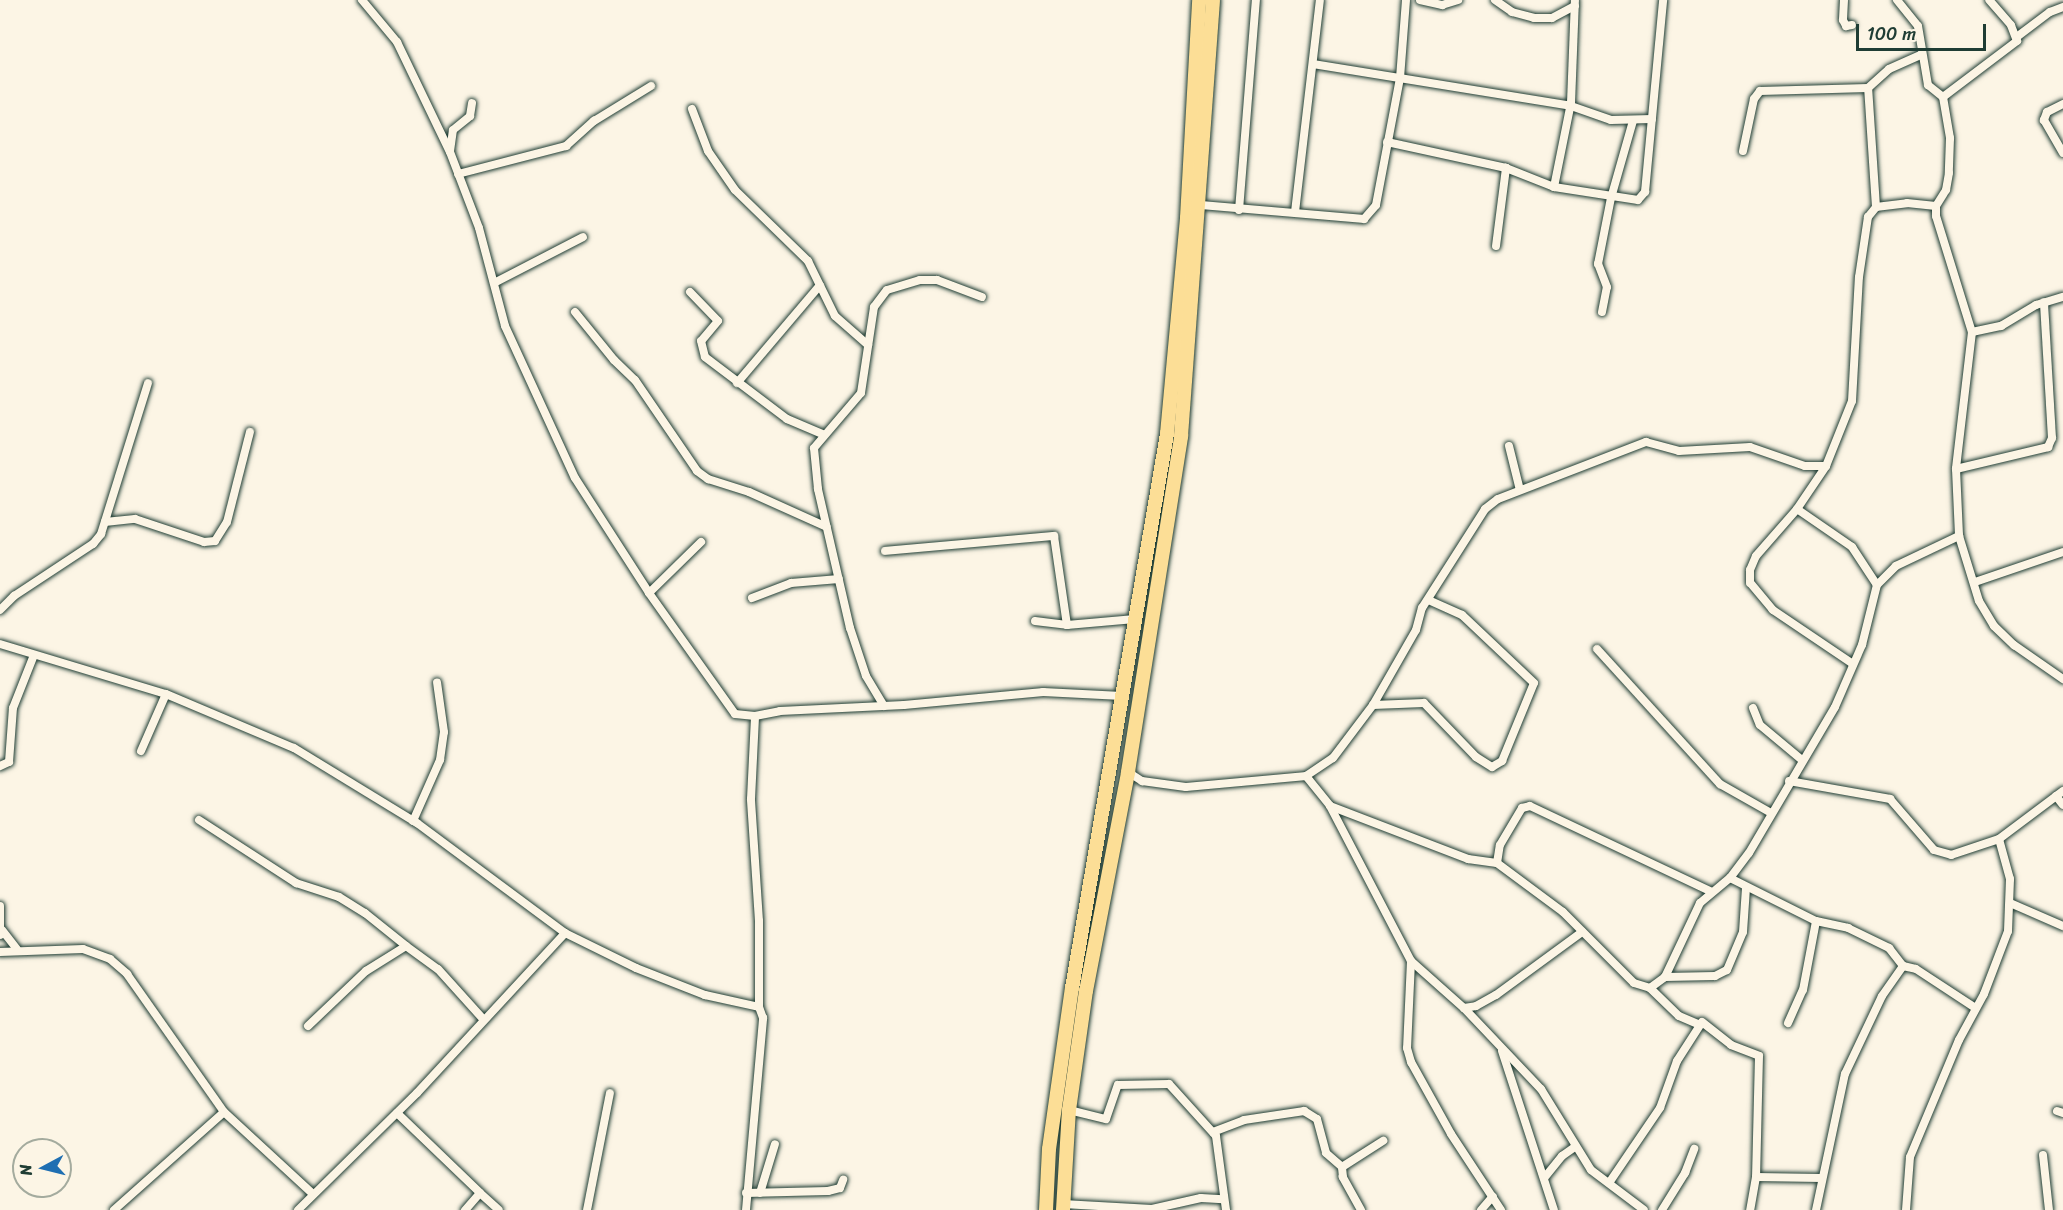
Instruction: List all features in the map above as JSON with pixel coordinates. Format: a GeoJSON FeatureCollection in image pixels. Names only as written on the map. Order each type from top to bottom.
{"type":"FeatureCollection","features":[{"type":"Feature","properties":{"kind":"main road"},"geometry":{"type":"LineString","coordinates":[[1046,1210],[1051,1135],[1122,696],[1169,424],[1187,218],[1198,6],[1213,7],[1201,205],[1181,436],[1128,772],[1086,992],[1066,1137],[1063,1207]]}},
{"type":"Feature","properties":{"kind":"main road"},"geometry":{"type":"LineString","coordinates":[[1051,1135],[1066,1137]]}},
{"type":"Feature","properties":{"kind":"street"},"geometry":{"type":"LineString","coordinates":[[362,0],[397,42],[450,152],[479,228],[505,326],[575,478],[649,593],[735,714],[755,716],[780,711],[884,706],[1043,692],[1122,696]]}},
{"type":"Feature","properties":{"kind":"street"},"geometry":{"type":"LineString","coordinates":[[1239,210],[1256,0]]}},
{"type":"Feature","properties":{"kind":"street"},"geometry":{"type":"LineString","coordinates":[[1295,212],[1320,0]]}},
{"type":"Feature","properties":{"kind":"street"},"geometry":{"type":"LineString","coordinates":[[1201,205],[1364,219],[1376,205],[1400,78],[1406,0]]}},
{"type":"Feature","properties":{"kind":"street"},"geometry":{"type":"LineString","coordinates":[[1420,0],[1442,5],[1458,0]]}},
{"type":"Feature","properties":{"kind":"street"},"geometry":{"type":"LineString","coordinates":[[1495,0],[1512,12],[1534,18],[1552,18],[1575,3]]}},
{"type":"Feature","properties":{"kind":"street"},"geometry":{"type":"LineString","coordinates":[[1387,142],[1506,168],[1554,187],[1611,198],[1638,200],[1645,192],[1663,0]]}},
{"type":"Feature","properties":{"kind":"street"},"geometry":{"type":"LineString","coordinates":[[1844,0],[1843,20],[1846,26],[1852,25]]}},
{"type":"Feature","properties":{"kind":"street"},"geometry":{"type":"LineString","coordinates":[[1897,0],[1918,26],[1921,55],[1929,85],[1943,97],[1950,138],[1946,190],[1936,206],[1942,242],[1972,332],[1956,469],[1959,536],[1979,601],[1994,626],[2014,645],[2063,679]]}},
{"type":"Feature","properties":{"kind":"street"},"geometry":{"type":"LineString","coordinates":[[1989,0],[2018,36]]}},
{"type":"Feature","properties":{"kind":"street"},"geometry":{"type":"LineString","coordinates":[[1554,187],[1571,106],[1575,3]]}},
{"type":"Feature","properties":{"kind":"street"},"geometry":{"type":"LineString","coordinates":[[1943,97],[2008,52],[2018,36],[2050,12],[2063,7]]}},
{"type":"Feature","properties":{"kind":"street"},"geometry":{"type":"LineString","coordinates":[[1743,151],[1754,99],[1760,91],[1868,88],[1889,69],[1921,55]]}},
{"type":"Feature","properties":{"kind":"street"},"geometry":{"type":"LineString","coordinates":[[1313,64],[1571,106],[1611,120],[1633,122],[1652,119]]}},
{"type":"Feature","properties":{"kind":"street"},"geometry":{"type":"LineString","coordinates":[[458,174],[566,146],[594,121],[651,86]]}},
{"type":"Feature","properties":{"kind":"street"},"geometry":{"type":"LineString","coordinates":[[1853,664],[1773,610],[1750,583],[1750,570],[1756,556],[1797,509],[1826,466],[1852,401],[1859,277],[1868,217],[1876,207],[1868,88]]}},
{"type":"Feature","properties":{"kind":"street"},"geometry":{"type":"LineString","coordinates":[[450,152],[453,130],[470,116],[472,103]]}},
{"type":"Feature","properties":{"kind":"street"},"geometry":{"type":"LineString","coordinates":[[2063,104],[2047,112],[2044,120],[2063,153]]}},
{"type":"Feature","properties":{"kind":"street"},"geometry":{"type":"LineString","coordinates":[[692,109],[708,151],[735,190],[808,261],[835,316],[868,345]]}},
{"type":"Feature","properties":{"kind":"street"},"geometry":{"type":"LineString","coordinates":[[1602,312],[1607,287],[1598,264],[1611,198],[1633,122]]}},
{"type":"Feature","properties":{"kind":"street"},"geometry":{"type":"LineString","coordinates":[[1496,246],[1506,168]]}},
{"type":"Feature","properties":{"kind":"street"},"geometry":{"type":"LineString","coordinates":[[1876,207],[1907,203],[1936,206]]}},
{"type":"Feature","properties":{"kind":"street"},"geometry":{"type":"LineString","coordinates":[[494,283],[583,237]]}},
{"type":"Feature","properties":{"kind":"street"},"geometry":{"type":"LineString","coordinates":[[884,706],[866,676],[839,579],[813,463],[814,448],[823,434],[845,414],[861,393],[874,307],[897,285],[937,280],[982,297]]}},
{"type":"Feature","properties":{"kind":"street"},"geometry":{"type":"LineString","coordinates":[[737,383],[820,285]]}},
{"type":"Feature","properties":{"kind":"street"},"geometry":{"type":"LineString","coordinates":[[690,292],[718,321],[700,348],[705,357],[787,419],[823,434]]}},
{"type":"Feature","properties":{"kind":"street"},"geometry":{"type":"LineString","coordinates":[[1972,332],[2001,327],[2044,302],[2063,297]]}},
{"type":"Feature","properties":{"kind":"street"},"geometry":{"type":"LineString","coordinates":[[1956,469],[2048,447],[2052,438],[2044,302]]}},
{"type":"Feature","properties":{"kind":"street"},"geometry":{"type":"LineString","coordinates":[[575,312],[614,360],[635,380],[697,471],[708,479],[749,492],[827,527]]}},
{"type":"Feature","properties":{"kind":"street"},"geometry":{"type":"LineString","coordinates":[[0,610],[93,544],[105,522],[148,384]]}},
{"type":"Feature","properties":{"kind":"street"},"geometry":{"type":"LineString","coordinates":[[105,522],[135,519],[204,542],[215,541],[227,522],[250,432]]}},
{"type":"Feature","properties":{"kind":"street"},"geometry":{"type":"LineString","coordinates":[[1128,772],[1142,782],[1186,787],[1306,776],[1333,758],[1373,705],[1416,630],[1428,600],[1485,509],[1498,499],[1646,442],[1679,451],[1750,447],[1805,466],[1826,466]]}},
{"type":"Feature","properties":{"kind":"street"},"geometry":{"type":"LineString","coordinates":[[1509,446],[1520,490]]}},
{"type":"Feature","properties":{"kind":"street"},"geometry":{"type":"LineString","coordinates":[[1797,509],[1852,547],[1877,585]]}},
{"type":"Feature","properties":{"kind":"street"},"geometry":{"type":"LineString","coordinates":[[885,551],[1054,536],[1067,624]]}},
{"type":"Feature","properties":{"kind":"street"},"geometry":{"type":"LineString","coordinates":[[1650,988],[1665,977],[1692,915],[1712,892],[1730,878],[1749,853],[1789,781],[1835,707],[1862,645],[1877,585],[1896,566],[1959,536]]}},
{"type":"Feature","properties":{"kind":"street"},"geometry":{"type":"LineString","coordinates":[[649,593],[701,542]]}},
{"type":"Feature","properties":{"kind":"street"},"geometry":{"type":"LineString","coordinates":[[1975,582],[2063,552]]}},
{"type":"Feature","properties":{"kind":"street"},"geometry":{"type":"LineString","coordinates":[[752,598],[791,583],[839,579]]}},
{"type":"Feature","properties":{"kind":"street"},"geometry":{"type":"LineString","coordinates":[[1373,705],[1424,702],[1476,757],[1492,767],[1502,761],[1534,683],[1462,615],[1428,600]]}},
{"type":"Feature","properties":{"kind":"street"},"geometry":{"type":"LineString","coordinates":[[1035,621],[1067,624],[1135,619]]}},
{"type":"Feature","properties":{"kind":"street"},"geometry":{"type":"LineString","coordinates":[[0,644],[166,694],[294,748],[413,821],[565,933],[636,968],[705,995],[759,1007]]}},
{"type":"Feature","properties":{"kind":"street"},"geometry":{"type":"LineString","coordinates":[[1597,649],[1719,784],[1771,813]]}},
{"type":"Feature","properties":{"kind":"street"},"geometry":{"type":"LineString","coordinates":[[0,766],[9,762],[13,708],[34,655]]}},
{"type":"Feature","properties":{"kind":"street"},"geometry":{"type":"LineString","coordinates":[[413,821],[440,760],[444,732],[437,682]]}},
{"type":"Feature","properties":{"kind":"street"},"geometry":{"type":"LineString","coordinates":[[141,751],[166,694]]}},
{"type":"Feature","properties":{"kind":"street"},"geometry":{"type":"LineString","coordinates":[[1753,708],[1760,724],[1802,760]]}},
{"type":"Feature","properties":{"kind":"street"},"geometry":{"type":"LineString","coordinates":[[746,1210],[763,1018],[759,1007],[759,921],[751,799],[755,716]]}},
{"type":"Feature","properties":{"kind":"street"},"geometry":{"type":"LineString","coordinates":[[1306,776],[1330,806],[1411,961],[1464,1008],[1541,1089],[1591,1170],[1644,1210]]}},
{"type":"Feature","properties":{"kind":"street"},"geometry":{"type":"LineString","coordinates":[[1789,781],[1890,800],[1934,850],[1951,855],[1967,853],[1999,839],[2060,793],[2063,805]]}},
{"type":"Feature","properties":{"kind":"street"},"geometry":{"type":"LineString","coordinates":[[1330,806],[1468,859],[1497,863],[1582,932],[1635,983],[1650,988],[1679,1016],[1698,1024],[1706,1024],[1731,1045],[1759,1056],[1761,1078],[1753,1166],[1756,1177],[1750,1210]]}},
{"type":"Feature","properties":{"kind":"street"},"geometry":{"type":"LineString","coordinates":[[1497,863],[1500,845],[1521,808],[1530,806],[1712,892]]}},
{"type":"Feature","properties":{"kind":"street"},"geometry":{"type":"LineString","coordinates":[[200,820],[296,883],[339,897],[357,908],[438,969],[483,1019]]}},
{"type":"Feature","properties":{"kind":"street"},"geometry":{"type":"LineString","coordinates":[[1909,1209],[1910,1157],[1974,1007],[1984,994],[2008,931],[2010,903],[2007,858],[1999,839]]}},
{"type":"Feature","properties":{"kind":"street"},"geometry":{"type":"LineString","coordinates":[[1730,878],[1816,921],[1848,928],[1889,948],[1903,966],[1916,969],[1974,1007]]}},
{"type":"Feature","properties":{"kind":"street"},"geometry":{"type":"LineString","coordinates":[[1665,977],[1715,976],[1727,970],[1743,932],[1746,888]]}},
{"type":"Feature","properties":{"kind":"street"},"geometry":{"type":"LineString","coordinates":[[2010,903],[2063,926]]}},
{"type":"Feature","properties":{"kind":"street"},"geometry":{"type":"LineString","coordinates":[[0,906],[1,933],[17,949]]}},
{"type":"Feature","properties":{"kind":"street"},"geometry":{"type":"LineString","coordinates":[[1788,1023],[1803,990],[1816,921]]}},
{"type":"Feature","properties":{"kind":"street"},"geometry":{"type":"LineString","coordinates":[[1464,1008],[1496,995],[1582,932]]}},
{"type":"Feature","properties":{"kind":"street"},"geometry":{"type":"LineString","coordinates":[[298,1210],[397,1113],[565,933]]}},
{"type":"Feature","properties":{"kind":"street"},"geometry":{"type":"LineString","coordinates":[[308,1026],[366,971],[406,946]]}},
{"type":"Feature","properties":{"kind":"street"},"geometry":{"type":"LineString","coordinates":[[0,952],[17,949],[83,949],[111,959],[127,974],[224,1112],[313,1194]]}},
{"type":"Feature","properties":{"kind":"street"},"geometry":{"type":"LineString","coordinates":[[1411,961],[1407,1048],[1411,1062],[1450,1134],[1500,1208]]}},
{"type":"Feature","properties":{"kind":"street"},"geometry":{"type":"LineString","coordinates":[[1816,1210],[1821,1178],[1851,1058],[1882,996],[1903,966]]}},
{"type":"Feature","properties":{"kind":"street"},"geometry":{"type":"LineString","coordinates":[[1609,1183],[1660,1108],[1677,1061],[1698,1024]]}},
{"type":"Feature","properties":{"kind":"street"},"geometry":{"type":"LineString","coordinates":[[1502,1050],[1554,1210]]}},
{"type":"Feature","properties":{"kind":"street"},"geometry":{"type":"LineString","coordinates":[[1069,1110],[1106,1119],[1118,1085],[1158,1082],[1169,1084],[1182,1095],[1212,1132],[1226,1210]]}},
{"type":"Feature","properties":{"kind":"street"},"geometry":{"type":"LineString","coordinates":[[587,1210],[610,1093]]}},
{"type":"Feature","properties":{"kind":"street"},"geometry":{"type":"LineString","coordinates":[[1212,1132],[1244,1120],[1304,1111],[1317,1119],[1326,1153],[1342,1167],[1343,1177],[1361,1210]]}},
{"type":"Feature","properties":{"kind":"street"},"geometry":{"type":"LineString","coordinates":[[114,1210],[224,1112]]}},
{"type":"Feature","properties":{"kind":"street"},"geometry":{"type":"LineString","coordinates":[[397,1113],[499,1210]]}},
{"type":"Feature","properties":{"kind":"street"},"geometry":{"type":"LineString","coordinates":[[1342,1167],[1383,1141]]}},
{"type":"Feature","properties":{"kind":"street"},"geometry":{"type":"LineString","coordinates":[[760,1193],[775,1144]]}},
{"type":"Feature","properties":{"kind":"street"},"geometry":{"type":"LineString","coordinates":[[1545,1177],[1575,1147]]}},
{"type":"Feature","properties":{"kind":"street"},"geometry":{"type":"LineString","coordinates":[[1662,1210],[1685,1173],[1694,1149]]}},
{"type":"Feature","properties":{"kind":"street"},"geometry":{"type":"LineString","coordinates":[[2043,1155],[2049,1210]]}},
{"type":"Feature","properties":{"kind":"street"},"geometry":{"type":"LineString","coordinates":[[1756,1177],[1821,1178]]}},
{"type":"Feature","properties":{"kind":"street"},"geometry":{"type":"LineString","coordinates":[[747,1193],[828,1191],[840,1188],[843,1180]]}},
{"type":"Feature","properties":{"kind":"street"},"geometry":{"type":"LineString","coordinates":[[465,1210],[480,1193]]}},
{"type":"Feature","properties":{"kind":"street"},"geometry":{"type":"LineString","coordinates":[[1483,1208],[1493,1196]]}},
{"type":"Feature","properties":{"kind":"street"},"geometry":{"type":"LineString","coordinates":[[1063,1207],[1152,1209],[1201,1198],[1223,1199]]}},
{"type":"Feature","properties":{"kind":"street"},"geometry":{"type":"LineString","coordinates":[[1483,1208],[1500,1208]]}}]}
